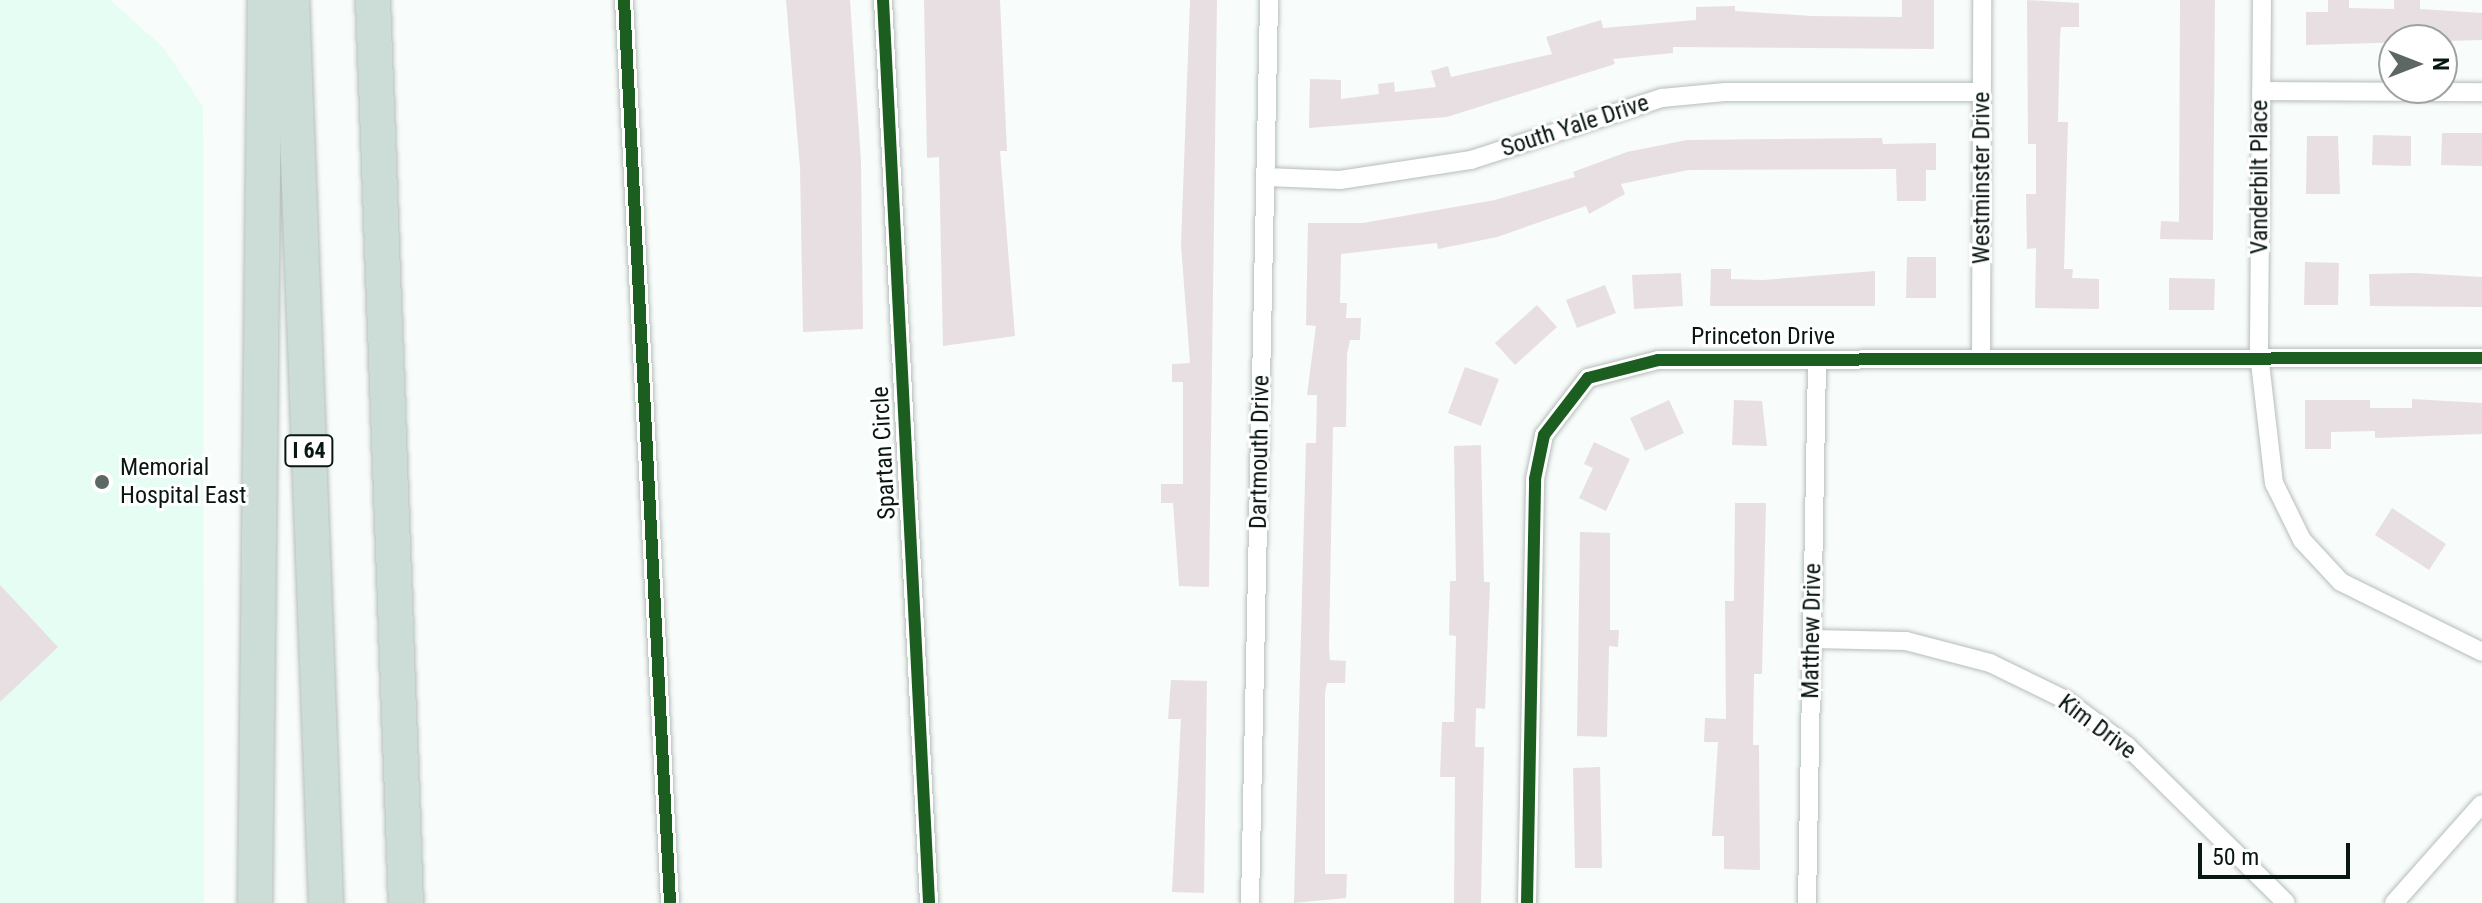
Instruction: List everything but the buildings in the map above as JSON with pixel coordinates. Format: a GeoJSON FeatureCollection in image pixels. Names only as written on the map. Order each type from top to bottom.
{"type":"FeatureCollection","features":[{"type":"Feature","properties":{"kind":"highway"},"geometry":{"type":"LineString","coordinates":[[255,903],[265,0]]}},
{"type":"Feature","properties":{"kind":"highway","name":"I 64"},"geometry":{"type":"LineString","coordinates":[[292,0],[326,903]]}},
{"type":"Feature","properties":{"kind":"highway"},"geometry":{"type":"LineString","coordinates":[[373,0],[406,903]]}},
{"type":"Feature","properties":{"kind":"street"},"geometry":{"type":"LineString","coordinates":[[624,0],[670,903]]}},
{"type":"Feature","properties":{"kind":"street","name":"Spartan Circle"},"geometry":{"type":"LineString","coordinates":[[883,0],[929,903]]}},
{"type":"Feature","properties":{"kind":"street","name":"Dartmouth Drive"},"geometry":{"type":"LineString","coordinates":[[1250,903],[1269,0]]}},
{"type":"Feature","properties":{"kind":"street","name":"Westminster Drive"},"geometry":{"type":"LineString","coordinates":[[1981,356],[1982,0]]}},
{"type":"Feature","properties":{"kind":"street","name":"Vanderbilt Place"},"geometry":{"type":"LineString","coordinates":[[2262,0],[2259,354],[2274,483],[2302,540],[2341,582],[2482,652]]}},
{"type":"Feature","properties":{"kind":"street"},"geometry":{"type":"LineString","coordinates":[[2261,91],[2482,92]]}},
{"type":"Feature","properties":{"kind":"street","name":"South Yale Drive"},"geometry":{"type":"LineString","coordinates":[[1266,177],[1340,180],[1471,160],[1662,98],[1725,92],[1982,92]]}},
{"type":"Feature","properties":{"kind":"street","name":"Princeton Drive"},"geometry":{"type":"LineString","coordinates":[[1527,903],[1535,479],[1544,435],[1570,394],[1609,368],[1658,360],[1981,356],[2259,354],[2482,358]]}},
{"type":"Feature","properties":{"kind":"street","name":"Matthew Drive"},"geometry":{"type":"LineString","coordinates":[[1807,903],[1817,360]]}},
{"type":"Feature","properties":{"kind":"street","name":"Kim Drive"},"geometry":{"type":"LineString","coordinates":[[1812,639],[1906,641],[1990,663],[2066,700],[2127,746],[2286,903]]}},
{"type":"Feature","properties":{"kind":"street"},"geometry":{"type":"LineString","coordinates":[[2394,903],[2482,804]]}},
{"type":"Feature","properties":{"kind":"shaded area","name":"Memorial Hospital East"},"geometry":{"type":"Polygon","coordinates":[[[0,0],[110,0],[163,47],[203,107],[204,903],[0,903],[0,0]]]}},
{"type":"Feature","properties":{"kind":"cycle path"},"geometry":{"type":"LineString","coordinates":[[624,0],[670,903]]}},
{"type":"Feature","properties":{"kind":"cycle path"},"geometry":{"type":"LineString","coordinates":[[883,0],[929,903]]}},
{"type":"Feature","properties":{"kind":"cycle path"},"geometry":{"type":"LineString","coordinates":[[1527,903],[1535,479],[1544,435],[1588,378],[1658,360],[2482,358]]}},
{"type":"Feature","properties":{"kind":"place","name":"Memorial Hospital East"},"geometry":{"type":"Point","coordinates":[102,482]}}]}
